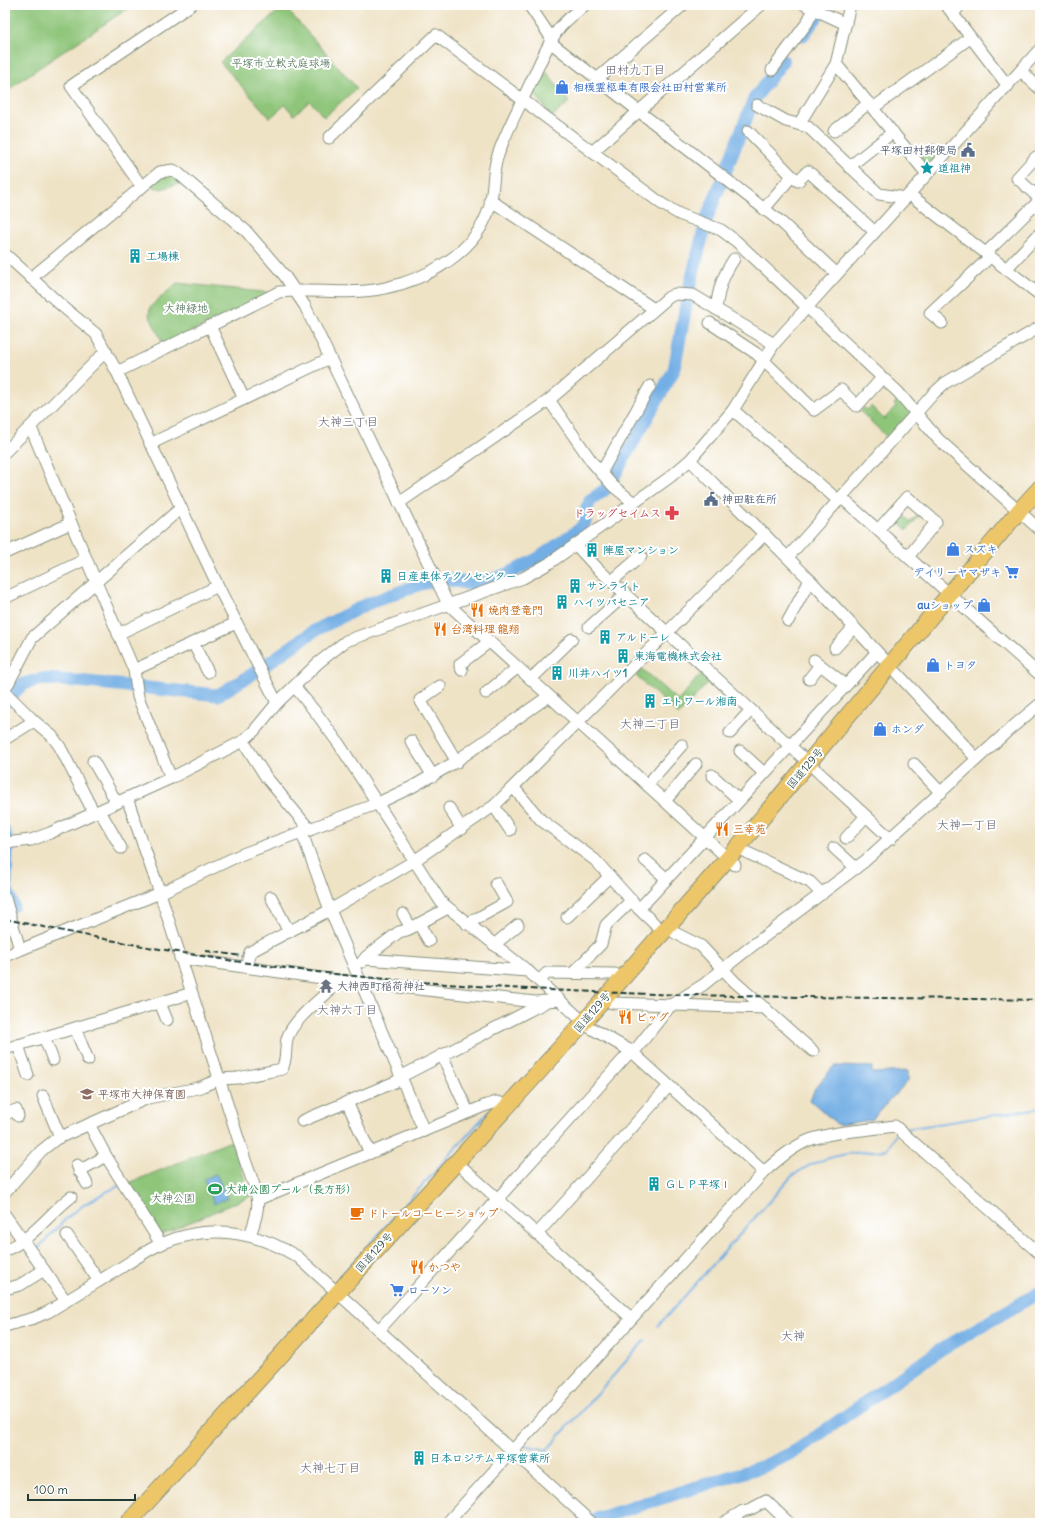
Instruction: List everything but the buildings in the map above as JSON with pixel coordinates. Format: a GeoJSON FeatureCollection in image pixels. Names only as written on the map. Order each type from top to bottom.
{"type":"FeatureCollection","features":[{"type":"Feature","properties":{"kind":"highway","name":"国道129号"},"geometry":{"type":"LineString","coordinates":[[140,1523],[508,1105],[586,1024],[612,1003],[669,932],[813,767],[1022,514],[1040,488]]}},
{"type":"Feature","properties":{"kind":"highway","name":"国道129号"},"geometry":{"type":"LineString","coordinates":[[1022,514],[1040,501]]}},
{"type":"Feature","properties":{"kind":"highway","name":"国道129号"},"geometry":{"type":"LineString","coordinates":[[128,1523],[340,1295],[462,1167],[586,1024],[621,979],[669,932]]}},
{"type":"Feature","properties":{"kind":"street"},"geometry":{"type":"LineString","coordinates":[[142,187],[71,86],[191,5]]}},
{"type":"Feature","properties":{"kind":"street"},"geometry":{"type":"LineString","coordinates":[[529,5],[551,40],[640,112],[781,222],[837,274]]}},
{"type":"Feature","properties":{"kind":"street"},"geometry":{"type":"LineString","coordinates":[[117,372],[277,292],[294,290],[358,291],[385,288],[444,266],[457,256],[483,224],[490,208],[493,174],[497,160],[523,99],[551,40],[559,28],[584,5]]}},
{"type":"Feature","properties":{"kind":"street"},"geometry":{"type":"LineString","coordinates":[[598,78],[683,5]]}},
{"type":"Feature","properties":{"kind":"street"},"geometry":{"type":"LineString","coordinates":[[592,152],[640,112],[761,5]]}},
{"type":"Feature","properties":{"kind":"street"},"geometry":{"type":"LineString","coordinates":[[799,124],[836,64],[850,5]]}},
{"type":"Feature","properties":{"kind":"street"},"geometry":{"type":"LineString","coordinates":[[772,70],[807,23],[812,6],[826,16],[846,24]]}},
{"type":"Feature","properties":{"kind":"street"},"geometry":{"type":"LineString","coordinates":[[953,8],[970,38],[1008,86]]}},
{"type":"Feature","properties":{"kind":"street"},"geometry":{"type":"LineString","coordinates":[[328,138],[436,35],[662,204],[679,214],[721,230],[736,241],[882,378],[917,413],[938,439],[1040,530]]}},
{"type":"Feature","properties":{"kind":"street"},"geometry":{"type":"LineString","coordinates":[[834,131],[970,38]]}},
{"type":"Feature","properties":{"kind":"street"},"geometry":{"type":"LineString","coordinates":[[5,843],[31,840],[97,812],[171,778],[243,741],[318,662],[346,640],[523,578],[548,564],[634,503],[690,460],[733,410],[774,344],[1040,49]]}},
{"type":"Feature","properties":{"kind":"street"},"geometry":{"type":"LineString","coordinates":[[836,64],[927,174]]}},
{"type":"Feature","properties":{"kind":"street"},"geometry":{"type":"LineString","coordinates":[[1021,71],[1040,89]]}},
{"type":"Feature","properties":{"kind":"street"},"geometry":{"type":"LineString","coordinates":[[757,105],[786,121],[808,127],[879,194],[907,196],[1040,295]]}},
{"type":"Feature","properties":{"kind":"street"},"geometry":{"type":"LineString","coordinates":[[748,131],[798,181],[808,171],[875,232]]}},
{"type":"Feature","properties":{"kind":"street"},"geometry":{"type":"LineString","coordinates":[[849,167],[893,132]]}},
{"type":"Feature","properties":{"kind":"street"},"geometry":{"type":"LineString","coordinates":[[942,323],[930,313],[988,255],[1040,199],[1017,178],[1036,157],[1040,156]]}},
{"type":"Feature","properties":{"kind":"street"},"geometry":{"type":"LineString","coordinates":[[31,278],[160,172],[173,170],[246,231],[280,270],[305,306],[448,604],[647,784],[704,838],[736,856],[810,882],[822,894]]}},
{"type":"Feature","properties":{"kind":"street"},"geometry":{"type":"LineString","coordinates":[[764,209],[792,176]]}},
{"type":"Feature","properties":{"kind":"street"},"geometry":{"type":"LineString","coordinates":[[490,200],[654,309]]}},
{"type":"Feature","properties":{"kind":"street"},"geometry":{"type":"LineString","coordinates":[[1006,269],[1040,233]]}},
{"type":"Feature","properties":{"kind":"street"},"geometry":{"type":"LineString","coordinates":[[5,254],[96,334],[117,372],[218,586],[278,703]]}},
{"type":"Feature","properties":{"kind":"street"},"geometry":{"type":"LineString","coordinates":[[716,309],[719,286],[725,271],[734,259]]}},
{"type":"Feature","properties":{"kind":"street"},"geometry":{"type":"LineString","coordinates":[[399,503],[549,400],[654,309],[675,294],[693,295],[774,344]]}},
{"type":"Feature","properties":{"kind":"street"},"geometry":{"type":"LineString","coordinates":[[710,323],[764,360],[814,410],[841,390],[857,406],[882,378]]}},
{"type":"Feature","properties":{"kind":"street"},"geometry":{"type":"LineString","coordinates":[[210,326],[244,399]]}},
{"type":"Feature","properties":{"kind":"street"},"geometry":{"type":"LineString","coordinates":[[788,557],[841,500],[934,393],[946,382],[1040,327]]}},
{"type":"Feature","properties":{"kind":"street"},"geometry":{"type":"LineString","coordinates":[[5,452],[31,428],[106,351]]}},
{"type":"Feature","properties":{"kind":"street"},"geometry":{"type":"LineString","coordinates":[[150,444],[330,358]]}},
{"type":"Feature","properties":{"kind":"street"},"geometry":{"type":"LineString","coordinates":[[601,473],[650,386]]}},
{"type":"Feature","properties":{"kind":"street"},"geometry":{"type":"LineString","coordinates":[[549,400],[601,473],[613,486],[634,503]]}},
{"type":"Feature","properties":{"kind":"street"},"geometry":{"type":"LineString","coordinates":[[733,410],[878,530],[1040,675]]}},
{"type":"Feature","properties":{"kind":"street"},"geometry":{"type":"LineString","coordinates":[[31,428],[134,670],[138,697],[171,778]]}},
{"type":"Feature","properties":{"kind":"street"},"geometry":{"type":"LineString","coordinates":[[690,460],[788,557],[977,759]]}},
{"type":"Feature","properties":{"kind":"street"},"geometry":{"type":"LineString","coordinates":[[878,530],[907,497],[936,522],[908,557]]}},
{"type":"Feature","properties":{"kind":"street"},"geometry":{"type":"LineString","coordinates":[[116,843],[60,747],[52,736],[34,722],[6,688],[32,638],[180,508]]}},
{"type":"Feature","properties":{"kind":"street"},"geometry":{"type":"LineString","coordinates":[[5,553],[71,523]]}},
{"type":"Feature","properties":{"kind":"street"},"geometry":{"type":"LineString","coordinates":[[246,967],[250,952],[390,880],[414,861],[494,806],[514,788],[578,721],[765,534]]}},
{"type":"Feature","properties":{"kind":"street"},"geometry":{"type":"LineString","coordinates":[[576,545],[612,581],[891,839]]}},
{"type":"Feature","properties":{"kind":"street"},"geometry":{"type":"LineString","coordinates":[[612,581],[641,556]]}},
{"type":"Feature","properties":{"kind":"street"},"geometry":{"type":"LineString","coordinates":[[5,598],[86,559]]}},
{"type":"Feature","properties":{"kind":"street"},"geometry":{"type":"LineString","coordinates":[[788,621],[810,580]]}},
{"type":"Feature","properties":{"kind":"street"},"geometry":{"type":"LineString","coordinates":[[118,634],[218,586]]}},
{"type":"Feature","properties":{"kind":"street"},"geometry":{"type":"LineString","coordinates":[[588,627],[626,594]]}},
{"type":"Feature","properties":{"kind":"street"},"geometry":{"type":"LineString","coordinates":[[134,670],[236,622]]}},
{"type":"Feature","properties":{"kind":"street"},"geometry":{"type":"LineString","coordinates":[[835,648],[854,628]]}},
{"type":"Feature","properties":{"kind":"street"},"geometry":{"type":"LineString","coordinates":[[531,679],[572,639]]}},
{"type":"Feature","properties":{"kind":"street"},"geometry":{"type":"LineString","coordinates":[[461,664],[489,642]]}},
{"type":"Feature","properties":{"kind":"street"},"geometry":{"type":"LineString","coordinates":[[194,643],[208,672]]}},
{"type":"Feature","properties":{"kind":"street"},"geometry":{"type":"LineString","coordinates":[[573,973],[600,944],[606,925],[635,905],[667,879],[877,652]]}},
{"type":"Feature","properties":{"kind":"street"},"geometry":{"type":"LineString","coordinates":[[809,679],[817,663],[846,685]]}},
{"type":"Feature","properties":{"kind":"street"},"geometry":{"type":"LineString","coordinates":[[486,693],[517,668]]}},
{"type":"Feature","properties":{"kind":"street"},"geometry":{"type":"LineString","coordinates":[[295,686],[337,742],[376,804],[444,905],[528,971],[586,1024],[631,1051],[764,1172]]}},
{"type":"Feature","properties":{"kind":"street"},"geometry":{"type":"LineString","coordinates":[[435,687],[420,700],[440,727],[457,762]]}},
{"type":"Feature","properties":{"kind":"street"},"geometry":{"type":"LineString","coordinates":[[5,956],[160,893],[240,855],[376,804],[433,776],[457,762],[549,696]]}},
{"type":"Feature","properties":{"kind":"street"},"geometry":{"type":"LineString","coordinates":[[379,1330],[631,1051],[636,1048],[646,1037],[671,1005],[690,994],[856,868],[891,839],[1010,729],[1040,704]]}},
{"type":"Feature","properties":{"kind":"street"},"geometry":{"type":"LineString","coordinates":[[730,733],[751,710]]}},
{"type":"Feature","properties":{"kind":"street"},"geometry":{"type":"LineString","coordinates":[[8,736],[34,722]]}},
{"type":"Feature","properties":{"kind":"street"},"geometry":{"type":"LineString","coordinates":[[243,741],[266,777],[306,831],[330,910],[424,1131]]}},
{"type":"Feature","properties":{"kind":"street"},"geometry":{"type":"LineString","coordinates":[[411,741],[433,776]]}},
{"type":"Feature","properties":{"kind":"street"},"geometry":{"type":"LineString","coordinates":[[647,784],[659,765],[682,746]]}},
{"type":"Feature","properties":{"kind":"street"},"geometry":{"type":"LineString","coordinates":[[740,751],[764,773]]}},
{"type":"Feature","properties":{"kind":"street"},"geometry":{"type":"LineString","coordinates":[[93,761],[122,800],[160,893],[245,1160],[259,1199],[258,1211],[250,1235]]}},
{"type":"Feature","properties":{"kind":"street"},"geometry":{"type":"LineString","coordinates":[[665,801],[696,764]]}},
{"type":"Feature","properties":{"kind":"street"},"geometry":{"type":"LineString","coordinates":[[914,764],[941,793]]}},
{"type":"Feature","properties":{"kind":"street"},"geometry":{"type":"LineString","coordinates":[[712,775],[739,800]]}},
{"type":"Feature","properties":{"kind":"street"},"geometry":{"type":"LineString","coordinates":[[514,788],[541,820],[595,860],[635,905],[669,932],[701,946],[735,982],[813,1051]]}},
{"type":"Feature","properties":{"kind":"street"},"geometry":{"type":"LineString","coordinates":[[494,806],[510,830]]}},
{"type":"Feature","properties":{"kind":"street"},"geometry":{"type":"LineString","coordinates":[[449,808],[462,829]]}},
{"type":"Feature","properties":{"kind":"street"},"geometry":{"type":"LineString","coordinates":[[846,838],[866,816]]}},
{"type":"Feature","properties":{"kind":"street"},"geometry":{"type":"LineString","coordinates":[[834,848],[856,868]]}},
{"type":"Feature","properties":{"kind":"street"},"geometry":{"type":"LineString","coordinates":[[645,860],[667,879]]}},
{"type":"Feature","properties":{"kind":"street"},"geometry":{"type":"LineString","coordinates":[[569,912],[596,895],[610,876]]}},
{"type":"Feature","properties":{"kind":"street"},"geometry":{"type":"LineString","coordinates":[[467,924],[507,902],[501,886]]}},
{"type":"Feature","properties":{"kind":"street"},"geometry":{"type":"LineString","coordinates":[[271,897],[289,932]]}},
{"type":"Feature","properties":{"kind":"street"},"geometry":{"type":"LineString","coordinates":[[5,900],[18,946],[16,951]]}},
{"type":"Feature","properties":{"kind":"street"},"geometry":{"type":"LineString","coordinates":[[355,969],[365,960],[366,957],[399,932],[415,926],[444,905]]}},
{"type":"Feature","properties":{"kind":"street"},"geometry":{"type":"LineString","coordinates":[[403,914],[429,941]]}},
{"type":"Feature","properties":{"kind":"street"},"geometry":{"type":"LineString","coordinates":[[494,945],[518,925]]}},
{"type":"Feature","properties":{"kind":"street"},"geometry":{"type":"LineString","coordinates":[[180,958],[336,980],[546,1002],[559,1000]]}},
{"type":"Feature","properties":{"kind":"street"},"geometry":{"type":"LineString","coordinates":[[365,960],[528,971]]}},
{"type":"Feature","properties":{"kind":"street"},"geometry":{"type":"LineString","coordinates":[[539,981],[547,973],[615,974],[621,979]]}},
{"type":"Feature","properties":{"kind":"street"},"geometry":{"type":"LineString","coordinates":[[5,1192],[46,1146],[60,1137],[89,1124],[148,1098],[198,1088],[220,1079],[238,1078],[282,1069],[285,1064],[287,1038],[293,1027],[336,985],[336,980]]}},
{"type":"Feature","properties":{"kind":"street"},"geometry":{"type":"LineString","coordinates":[[5,1049],[192,993]]}},
{"type":"Feature","properties":{"kind":"street"},"geometry":{"type":"LineString","coordinates":[[302,1121],[401,1078],[442,1055],[546,1002]]}},
{"type":"Feature","properties":{"kind":"street"},"geometry":{"type":"LineString","coordinates":[[160,1003],[167,1020]]}},
{"type":"Feature","properties":{"kind":"street"},"geometry":{"type":"LineString","coordinates":[[612,1003],[765,1008]]}},
{"type":"Feature","properties":{"kind":"street"},"geometry":{"type":"LineString","coordinates":[[75,1028],[88,1060]]}},
{"type":"Feature","properties":{"kind":"street"},"geometry":{"type":"LineString","coordinates":[[44,1037],[53,1060]]}},
{"type":"Feature","properties":{"kind":"street"},"geometry":{"type":"LineString","coordinates":[[18,1045],[28,1075]]}},
{"type":"Feature","properties":{"kind":"street"},"geometry":{"type":"LineString","coordinates":[[442,1055],[468,1112]]}},
{"type":"Feature","properties":{"kind":"street"},"geometry":{"type":"LineString","coordinates":[[537,1234],[669,1086]]}},
{"type":"Feature","properties":{"kind":"street"},"geometry":{"type":"LineString","coordinates":[[43,1101],[60,1137]]}},
{"type":"Feature","properties":{"kind":"street"},"geometry":{"type":"LineString","coordinates":[[346,1102],[370,1153]]}},
{"type":"Feature","properties":{"kind":"street"},"geometry":{"type":"LineString","coordinates":[[259,1199],[468,1112],[497,1102],[508,1105]]}},
{"type":"Feature","properties":{"kind":"street"},"geometry":{"type":"LineString","coordinates":[[5,1114],[16,1110],[18,1116]]}},
{"type":"Feature","properties":{"kind":"street"},"geometry":{"type":"LineString","coordinates":[[89,1124],[106,1156],[161,1244]]}},
{"type":"Feature","properties":{"kind":"street"},"geometry":{"type":"LineString","coordinates":[[447,1523],[764,1172],[783,1155],[808,1141],[832,1135],[895,1126],[1039,1253]]}},
{"type":"Feature","properties":{"kind":"street"},"geometry":{"type":"LineString","coordinates":[[87,1184],[78,1168],[106,1156]]}},
{"type":"Feature","properties":{"kind":"street"},"geometry":{"type":"LineString","coordinates":[[462,1167],[632,1318]]}},
{"type":"Feature","properties":{"kind":"street"},"geometry":{"type":"LineString","coordinates":[[5,1250],[23,1241],[43,1214],[71,1197]]}},
{"type":"Feature","properties":{"kind":"street"},"geometry":{"type":"LineString","coordinates":[[5,1215],[66,1301]]}},
{"type":"Feature","properties":{"kind":"street"},"geometry":{"type":"LineString","coordinates":[[5,1326],[34,1318],[66,1301],[161,1244],[179,1238],[202,1232],[222,1231],[250,1235],[269,1241],[298,1257],[588,1520]]}},
{"type":"Feature","properties":{"kind":"street"},"geometry":{"type":"LineString","coordinates":[[67,1235],[79,1248],[98,1281]]}},
{"type":"Feature","properties":{"kind":"street"},"geometry":{"type":"LineString","coordinates":[[5,1289],[20,1285],[44,1270]]}},
{"type":"Feature","properties":{"kind":"street"},"geometry":{"type":"LineString","coordinates":[[723,1523],[743,1511],[751,1510],[766,1500],[789,1523]]}},
{"type":"Feature","properties":{"kind":"green space"},"geometry":{"type":"Polygon","coordinates":[[[5,5],[133,5],[21,80],[5,93],[5,5]]]}},
{"type":"Feature","properties":{"kind":"green space","name":"平塚市立軟式庭球場"},"geometry":{"type":"Polygon","coordinates":[[[284,6],[357,88],[324,117],[310,101],[294,115],[285,105],[270,118],[220,62],[284,6]]]}},
{"type":"Feature","properties":{"kind":"green space"},"geometry":{"type":"Polygon","coordinates":[[[546,71],[569,102],[552,117],[534,93],[546,71]]]}},
{"type":"Feature","properties":{"kind":"green space"},"geometry":{"type":"Polygon","coordinates":[[[932,146],[940,155],[927,170],[918,159],[932,146]]]}},
{"type":"Feature","properties":{"kind":"green space"},"geometry":{"type":"Polygon","coordinates":[[[165,173],[177,177],[184,186],[177,184],[162,189],[149,186],[165,173]]]}},
{"type":"Feature","properties":{"kind":"green space","name":"大神緑地"},"geometry":{"type":"Polygon","coordinates":[[[177,283],[273,293],[164,345],[149,315],[150,307],[177,283]]]}},
{"type":"Feature","properties":{"kind":"green space"},"geometry":{"type":"Polygon","coordinates":[[[899,399],[911,414],[889,439],[860,411],[864,407],[867,410],[871,406],[884,419],[896,407],[894,404],[899,399]]]}},
{"type":"Feature","properties":{"kind":"green space"},"geometry":{"type":"Polygon","coordinates":[[[897,509],[911,522],[920,512],[922,513],[907,530],[891,516],[897,509]]]}},
{"type":"Feature","properties":{"kind":"green space"},"geometry":{"type":"Polygon","coordinates":[[[642,669],[678,701],[704,670],[712,678],[679,715],[636,676],[642,669]]]}},
{"type":"Feature","properties":{"kind":"green space","name":"大神公園"},"geometry":{"type":"Polygon","coordinates":[[[231,1141],[251,1196],[160,1235],[129,1183],[231,1141]]]}},
{"type":"Feature","properties":{"kind":"water"},"geometry":{"type":"Polygon","coordinates":[[[834,1066],[872,1067],[872,1073],[908,1071],[908,1081],[871,1120],[838,1125],[810,1100],[815,1088],[834,1066]]]}},
{"type":"Feature","properties":{"kind":"water","name":"大神公園プール（長方形）"},"geometry":{"type":"Polygon","coordinates":[[[216,1174],[227,1198],[214,1204],[204,1179],[216,1174]]]}},
{"type":"Feature","properties":{"kind":"waterway"},"geometry":{"type":"LineString","coordinates":[[803,35],[816,18],[823,5]]}},
{"type":"Feature","properties":{"kind":"waterway"},"geometry":{"type":"LineString","coordinates":[[5,702],[23,684],[42,679],[218,695],[251,675],[314,631],[367,604],[421,584],[444,579],[476,585],[508,574],[537,559],[580,529],[585,522],[587,508],[590,501],[607,488],[674,370],[689,289],[707,218],[754,99],[783,61]]}},
{"type":"Feature","properties":{"kind":"waterway"},"geometry":{"type":"LineString","coordinates":[[5,833],[6,838]]}},
{"type":"Feature","properties":{"kind":"waterway"},"geometry":{"type":"LineString","coordinates":[[7,848],[6,887],[13,906]]}},
{"type":"Feature","properties":{"kind":"waterway"},"geometry":{"type":"LineString","coordinates":[[905,1129],[1040,1108]]}},
{"type":"Feature","properties":{"kind":"waterway"},"geometry":{"type":"LineString","coordinates":[[339,1278],[490,1110]]}},
{"type":"Feature","properties":{"kind":"waterway"},"geometry":{"type":"LineString","coordinates":[[658,1326],[791,1177],[802,1169],[825,1159],[861,1152],[887,1150],[896,1133]]}},
{"type":"Feature","properties":{"kind":"waterway"},"geometry":{"type":"LineString","coordinates":[[36,1251],[64,1220],[83,1205],[121,1185]]}},
{"type":"Feature","properties":{"kind":"waterway"},"geometry":{"type":"LineString","coordinates":[[583,1523],[764,1466],[794,1452],[940,1350],[1040,1292]]}},
{"type":"Feature","properties":{"kind":"waterway"},"geometry":{"type":"LineString","coordinates":[[524,1445],[547,1450],[645,1340]]}},
{"type":"Feature","properties":{"kind":"railway"},"geometry":{"type":"LineString","coordinates":[[5,919],[87,936],[252,964],[335,974],[423,982],[511,988],[687,995],[1040,1000]]}},
{"type":"Feature","properties":{"kind":"railway"},"geometry":{"type":"LineString","coordinates":[[206,951],[242,956]]}},
{"type":"Feature","properties":{"kind":"place","name":"相模霊柩車有限会社田村営業所"},"geometry":{"type":"Point","coordinates":[562,87]}},
{"type":"Feature","properties":{"kind":"place","name":"平塚田村郵便局"},"geometry":{"type":"Point","coordinates":[968,150]}},
{"type":"Feature","properties":{"kind":"place","name":"道祖神"},"geometry":{"type":"Point","coordinates":[927,168]}},
{"type":"Feature","properties":{"kind":"place","name":"工場棟"},"geometry":{"type":"Point","coordinates":[135,256]}},
{"type":"Feature","properties":{"kind":"place","name":"神田駐在所"},"geometry":{"type":"Point","coordinates":[711,499]}},
{"type":"Feature","properties":{"kind":"place","name":"ドラッグセイムス"},"geometry":{"type":"Point","coordinates":[672,513]}},
{"type":"Feature","properties":{"kind":"place","name":"スズキ"},"geometry":{"type":"Point","coordinates":[953,549]}},
{"type":"Feature","properties":{"kind":"place","name":"陣屋マンション"},"geometry":{"type":"Point","coordinates":[592,550]}},
{"type":"Feature","properties":{"kind":"place","name":"デイリーヤマザキ"},"geometry":{"type":"Point","coordinates":[1012,572]}},
{"type":"Feature","properties":{"kind":"place","name":"日産車体テクノセンター"},"geometry":{"type":"Point","coordinates":[386,576]}},
{"type":"Feature","properties":{"kind":"place","name":"サンライト"},"geometry":{"type":"Point","coordinates":[575,586]}},
{"type":"Feature","properties":{"kind":"place","name":"ハイツパセニア"},"geometry":{"type":"Point","coordinates":[562,602]}},
{"type":"Feature","properties":{"kind":"place","name":"auショップ"},"geometry":{"type":"Point","coordinates":[984,605]}},
{"type":"Feature","properties":{"kind":"place","name":"焼肉登竜門"},"geometry":{"type":"Point","coordinates":[477,610]}},
{"type":"Feature","properties":{"kind":"place","name":"台湾料理 龍翔"},"geometry":{"type":"Point","coordinates":[440,629]}},
{"type":"Feature","properties":{"kind":"place","name":"アルドーレ"},"geometry":{"type":"Point","coordinates":[605,637]}},
{"type":"Feature","properties":{"kind":"place","name":"東海電機株式会社"},"geometry":{"type":"Point","coordinates":[623,656]}},
{"type":"Feature","properties":{"kind":"place","name":"トヨタ"},"geometry":{"type":"Point","coordinates":[933,665]}},
{"type":"Feature","properties":{"kind":"place","name":"川井ハイツ1"},"geometry":{"type":"Point","coordinates":[557,673]}},
{"type":"Feature","properties":{"kind":"place","name":"エトワール湘南"},"geometry":{"type":"Point","coordinates":[650,701]}},
{"type":"Feature","properties":{"kind":"place","name":"ホンダ"},"geometry":{"type":"Point","coordinates":[880,729]}},
{"type":"Feature","properties":{"kind":"place","name":"三幸苑"},"geometry":{"type":"Point","coordinates":[722,829]}},
{"type":"Feature","properties":{"kind":"place","name":"大神西町稲荷神社"},"geometry":{"type":"Point","coordinates":[326,986]}},
{"type":"Feature","properties":{"kind":"place","name":"ビッグ"},"geometry":{"type":"Point","coordinates":[625,1017]}},
{"type":"Feature","properties":{"kind":"place","name":"平塚市大神保育園"},"geometry":{"type":"Point","coordinates":[87,1094]}},
{"type":"Feature","properties":{"kind":"place","name":"ＧＬＰ平塚Ⅰ"},"geometry":{"type":"Point","coordinates":[654,1184]}},
{"type":"Feature","properties":{"kind":"place","name":"大神公園プール（長方形）"},"geometry":{"type":"Point","coordinates":[215,1189]}},
{"type":"Feature","properties":{"kind":"place","name":"ドトールコーヒーショップ"},"geometry":{"type":"Point","coordinates":[357,1213]}},
{"type":"Feature","properties":{"kind":"place","name":"かつや"},"geometry":{"type":"Point","coordinates":[417,1267]}},
{"type":"Feature","properties":{"kind":"place","name":"ローソン"},"geometry":{"type":"Point","coordinates":[397,1290]}},
{"type":"Feature","properties":{"kind":"place","name":"日本ロジテム平塚営業所"},"geometry":{"type":"Point","coordinates":[419,1458]}},
{"type":"Feature","properties":{"kind":"district","name":"田村九丁目"},"geometry":{"type":"Point","coordinates":[635,70]}},
{"type":"Feature","properties":{"kind":"district","name":"大神三丁目"},"geometry":{"type":"Point","coordinates":[348,422]}},
{"type":"Feature","properties":{"kind":"district","name":"大神二丁目"},"geometry":{"type":"Point","coordinates":[650,724]}},
{"type":"Feature","properties":{"kind":"district","name":"大神一丁目"},"geometry":{"type":"Point","coordinates":[967,825]}},
{"type":"Feature","properties":{"kind":"district","name":"大神六丁目"},"geometry":{"type":"Point","coordinates":[347,1010]}},
{"type":"Feature","properties":{"kind":"district","name":"大神"},"geometry":{"type":"Point","coordinates":[793,1336]}},
{"type":"Feature","properties":{"kind":"district","name":"大神七丁目"},"geometry":{"type":"Point","coordinates":[330,1468]}}]}
